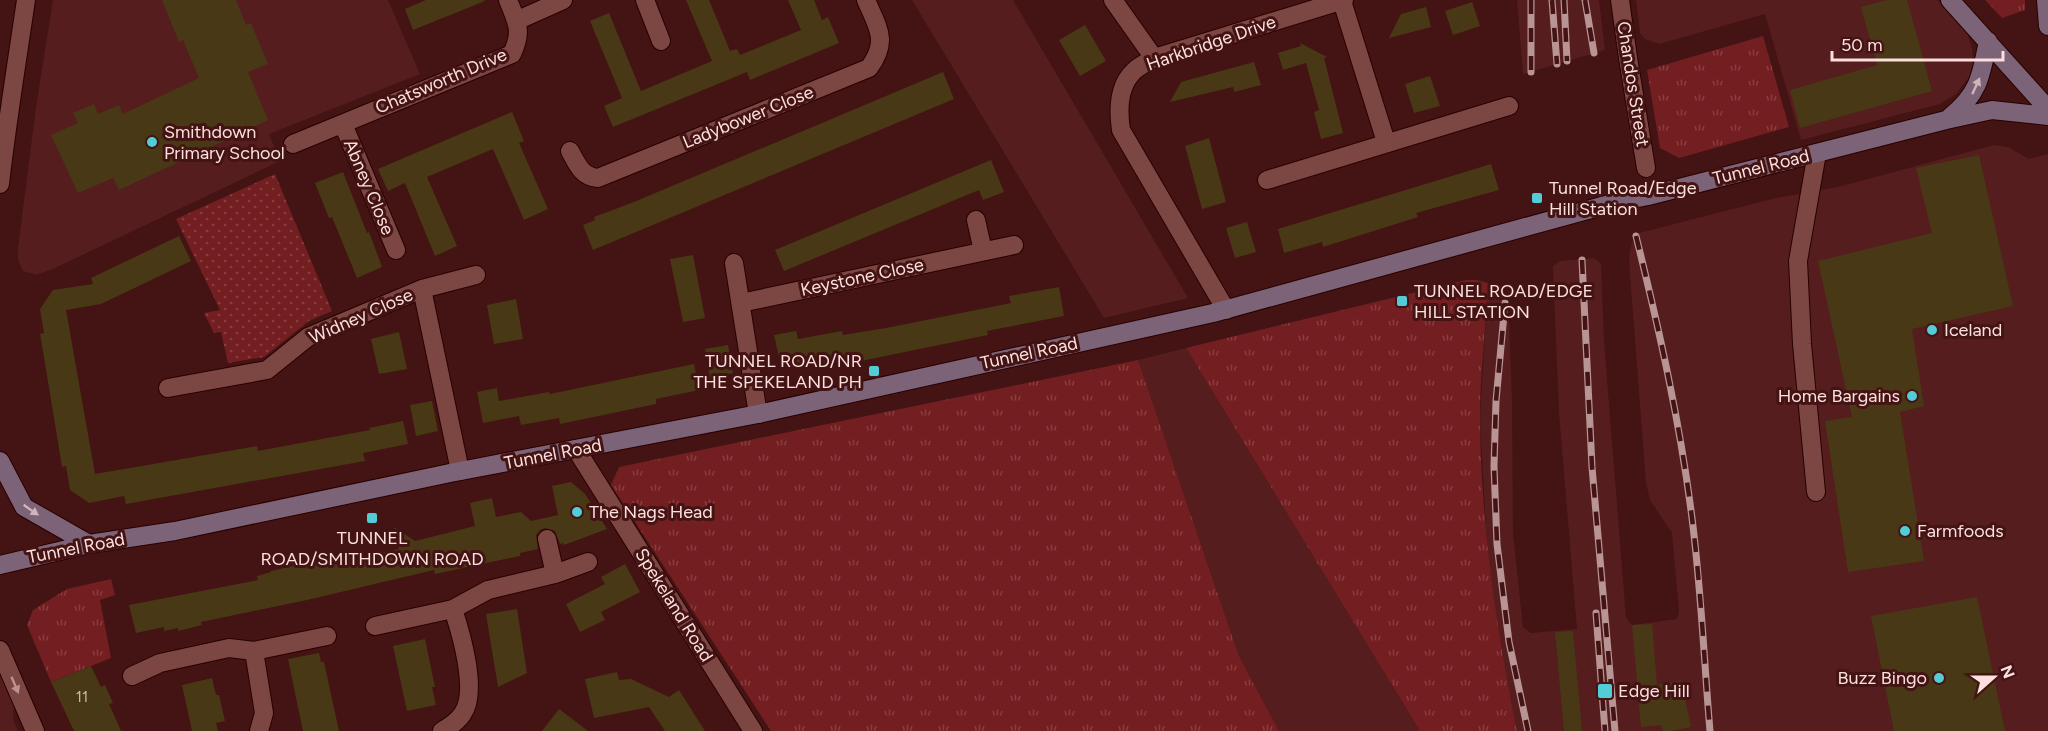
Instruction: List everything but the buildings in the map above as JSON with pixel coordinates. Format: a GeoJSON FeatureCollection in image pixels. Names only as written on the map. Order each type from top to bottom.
{"type":"FeatureCollection","features":[{"type":"Feature","properties":{"kind":"main road"},"geometry":{"type":"LineString","coordinates":[[1950,0],[2048,109]]}},
{"type":"Feature","properties":{"kind":"main road"},"geometry":{"type":"LineString","coordinates":[[2046,0],[2048,26]]}},
{"type":"Feature","properties":{"kind":"main road"},"geometry":{"type":"LineString","coordinates":[[1946,120],[1965,106],[1977,86],[1984,65],[1988,41]]}},
{"type":"Feature","properties":{"kind":"main road","name":"Tunnel Road"},"geometry":{"type":"LineString","coordinates":[[0,565],[89,544],[175,531],[460,471],[758,414],[1219,311],[1613,203],[1946,120],[1992,110],[2048,116]]}},
{"type":"Feature","properties":{"kind":"main road"},"geometry":{"type":"LineString","coordinates":[[0,461],[24,507],[89,544]]}},
{"type":"Feature","properties":{"kind":"street"},"geometry":{"type":"LineString","coordinates":[[0,184],[9,103],[16,76],[26,0]]}},
{"type":"Feature","properties":{"kind":"street"},"geometry":{"type":"LineString","coordinates":[[508,0],[516,21],[562,0]]}},
{"type":"Feature","properties":{"kind":"street"},"geometry":{"type":"LineString","coordinates":[[645,0],[661,41]]}},
{"type":"Feature","properties":{"kind":"street","name":"Ladybower Close"},"geometry":{"type":"LineString","coordinates":[[570,151],[581,171],[590,178],[598,178],[869,68],[879,54],[880,32],[866,0]]}},
{"type":"Feature","properties":{"kind":"street"},"geometry":{"type":"LineString","coordinates":[[1113,0],[1154,58]]}},
{"type":"Feature","properties":{"kind":"street","name":"Harkbridge Drive"},"geometry":{"type":"LineString","coordinates":[[1219,311],[1121,130],[1118,109],[1123,89],[1133,71],[1154,58],[1343,0],[1386,142]]}},
{"type":"Feature","properties":{"kind":"street","name":"Chandos Street"},"geometry":{"type":"LineString","coordinates":[[1620,0],[1646,168]]}},
{"type":"Feature","properties":{"kind":"street","name":"Chatsworth Drive"},"geometry":{"type":"LineString","coordinates":[[293,144],[512,54],[519,37],[516,21]]}},
{"type":"Feature","properties":{"kind":"street"},"geometry":{"type":"LineString","coordinates":[[1268,180],[1509,106]]}},
{"type":"Feature","properties":{"kind":"street","name":"Abney Close"},"geometry":{"type":"LineString","coordinates":[[342,124],[396,250]]}},
{"type":"Feature","properties":{"kind":"street"},"geometry":{"type":"LineString","coordinates":[[1816,492],[1802,344],[1798,261],[1817,153]]}},
{"type":"Feature","properties":{"kind":"street"},"geometry":{"type":"LineString","coordinates":[[976,220],[983,251]]}},
{"type":"Feature","properties":{"kind":"street","name":"Keystone Close"},"geometry":{"type":"LineString","coordinates":[[741,303],[1014,245]]}},
{"type":"Feature","properties":{"kind":"street"},"geometry":{"type":"LineString","coordinates":[[734,263],[758,414]]}},
{"type":"Feature","properties":{"kind":"street","name":"Widney Close"},"geometry":{"type":"LineString","coordinates":[[168,388],[267,370],[308,338],[422,290],[476,275]]}},
{"type":"Feature","properties":{"kind":"street","name":"Widney Close"},"geometry":{"type":"LineString","coordinates":[[422,290],[460,471]]}},
{"type":"Feature","properties":{"kind":"street","name":"Spekeland Road"},"geometry":{"type":"LineString","coordinates":[[576,449],[753,731]]}},
{"type":"Feature","properties":{"kind":"street"},"geometry":{"type":"LineString","coordinates":[[547,539],[555,574]]}},
{"type":"Feature","properties":{"kind":"street"},"geometry":{"type":"LineString","coordinates":[[375,626],[453,609],[488,590],[555,574],[588,562]]}},
{"type":"Feature","properties":{"kind":"street"},"geometry":{"type":"LineString","coordinates":[[442,731],[463,714],[470,691],[461,630],[453,609]]}},
{"type":"Feature","properties":{"kind":"street"},"geometry":{"type":"LineString","coordinates":[[132,676],[160,663],[229,648],[254,651],[327,636]]}},
{"type":"Feature","properties":{"kind":"street"},"geometry":{"type":"LineString","coordinates":[[0,650],[35,731]]}},
{"type":"Feature","properties":{"kind":"street"},"geometry":{"type":"LineString","coordinates":[[254,651],[264,713],[259,731]]}},
{"type":"Feature","properties":{"kind":"shaded area","name":"Smithdown Primary School"},"geometry":{"type":"Polygon","coordinates":[[[53,0],[388,0],[420,74],[269,134],[280,161],[37,275],[23,271],[18,260],[18,248],[36,107],[53,0]]]}},
{"type":"Feature","properties":{"kind":"shaded area"},"geometry":{"type":"Polygon","coordinates":[[[912,0],[1013,0],[1188,298],[1104,318],[912,0]]]}},
{"type":"Feature","properties":{"kind":"shaded area"},"geometry":{"type":"Polygon","coordinates":[[[1517,0],[1599,0],[1605,50],[1523,74],[1517,0]]]}},
{"type":"Feature","properties":{"kind":"shaded area"},"geometry":{"type":"Polygon","coordinates":[[[1636,0],[1937,0],[1965,26],[1972,48],[1973,62],[1969,77],[1956,94],[1940,104],[1801,140],[1765,14],[1659,44],[1645,39],[1640,33],[1636,0]]]}},
{"type":"Feature","properties":{"kind":"shaded area"},"geometry":{"type":"Polygon","coordinates":[[[1994,145],[2008,147],[2029,159],[2048,154],[2048,731],[1517,731],[1500,647],[1487,546],[1480,418],[1488,283],[1500,293],[1509,319],[1513,533],[1523,627],[1531,633],[1577,629],[1559,413],[1553,266],[1560,261],[1594,258],[1601,264],[1604,341],[1626,618],[1632,625],[1677,619],[1679,612],[1672,533],[1650,500],[1646,483],[1629,261],[1631,245],[1636,236],[1639,233],[1776,198],[1838,187],[1994,145]]]}},
{"type":"Feature","properties":{"kind":"shaded area"},"geometry":{"type":"Polygon","coordinates":[[[1186,348],[1420,731],[1279,731],[1239,656],[1138,360],[1186,348]]]}},
{"type":"Feature","properties":{"kind":"shaded area"},"geometry":{"type":"Polygon","coordinates":[[[0,659],[15,693],[13,720],[18,731],[0,731],[0,659]]]}},
{"type":"Feature","properties":{"kind":"green space"},"geometry":{"type":"Polygon","coordinates":[[[1985,0],[2025,0],[2025,10],[2002,18],[1985,0]]]}},
{"type":"Feature","properties":{"kind":"green space"},"geometry":{"type":"Polygon","coordinates":[[[1763,36],[1789,127],[1679,158],[1660,148],[1647,70],[1763,36]]]}},
{"type":"Feature","properties":{"kind":"green space"},"geometry":{"type":"Polygon","coordinates":[[[275,174],[332,311],[309,321],[264,357],[228,363],[221,332],[214,333],[204,313],[220,310],[176,219],[275,174]]]}},
{"type":"Feature","properties":{"kind":"green space"},"geometry":{"type":"Polygon","coordinates":[[[1466,280],[1488,283],[1480,402],[1483,498],[1496,615],[1517,731],[1420,731],[1186,348],[1466,280]]]}},
{"type":"Feature","properties":{"kind":"green space"},"geometry":{"type":"Polygon","coordinates":[[[1138,360],[1239,656],[1279,731],[771,731],[611,485],[619,467],[1138,360]]]}},
{"type":"Feature","properties":{"kind":"green space"},"geometry":{"type":"Polygon","coordinates":[[[111,579],[115,595],[100,600],[111,658],[51,682],[27,625],[33,610],[67,589],[111,579]]]}},
{"type":"Feature","properties":{"kind":"railway"},"geometry":{"type":"LineString","coordinates":[[1531,0],[1531,72]]}},
{"type":"Feature","properties":{"kind":"railway"},"geometry":{"type":"LineString","coordinates":[[1552,0],[1557,64]]}},
{"type":"Feature","properties":{"kind":"railway"},"geometry":{"type":"LineString","coordinates":[[1564,0],[1567,61]]}},
{"type":"Feature","properties":{"kind":"railway"},"geometry":{"type":"LineString","coordinates":[[1585,0],[1594,53]]}},
{"type":"Feature","properties":{"kind":"railway"},"geometry":{"type":"LineString","coordinates":[[1636,236],[1668,376],[1687,482],[1698,571],[1710,731]]}},
{"type":"Feature","properties":{"kind":"railway"},"geometry":{"type":"LineString","coordinates":[[1582,260],[1592,467],[1615,731]]}},
{"type":"Feature","properties":{"kind":"railway"},"geometry":{"type":"LineString","coordinates":[[1505,303],[1496,401],[1494,466],[1497,544],[1509,642],[1528,731]]}},
{"type":"Feature","properties":{"kind":"railway"},"geometry":{"type":"LineString","coordinates":[[1596,613],[1605,731]]}},
{"type":"Feature","properties":{"kind":"place","name":"Smithdown Primary School"},"geometry":{"type":"Point","coordinates":[152,142]}},
{"type":"Feature","properties":{"kind":"place","name":"Tunnel Road/Edge Hill Station"},"geometry":{"type":"Point","coordinates":[1537,198]}},
{"type":"Feature","properties":{"kind":"place","name":"TUNNEL ROAD/EDGE HILL STATION"},"geometry":{"type":"Point","coordinates":[1402,301]}},
{"type":"Feature","properties":{"kind":"place","name":"Iceland"},"geometry":{"type":"Point","coordinates":[1932,330]}},
{"type":"Feature","properties":{"kind":"place","name":"TUNNEL ROAD/NR THE SPEKELAND PH"},"geometry":{"type":"Point","coordinates":[874,371]}},
{"type":"Feature","properties":{"kind":"place","name":"Home Bargains"},"geometry":{"type":"Point","coordinates":[1912,396]}},
{"type":"Feature","properties":{"kind":"place","name":"The Nags Head"},"geometry":{"type":"Point","coordinates":[577,512]}},
{"type":"Feature","properties":{"kind":"place","name":"TUNNEL ROAD/SMITHDOWN ROAD"},"geometry":{"type":"Point","coordinates":[372,518]}},
{"type":"Feature","properties":{"kind":"place","name":"Farmfoods"},"geometry":{"type":"Point","coordinates":[1905,531]}},
{"type":"Feature","properties":{"kind":"place","name":"Buzz Bingo"},"geometry":{"type":"Point","coordinates":[1939,678]}},
{"type":"Feature","properties":{"kind":"place","name":"Edge Hill"},"geometry":{"type":"Point","coordinates":[1605,691]}}]}
